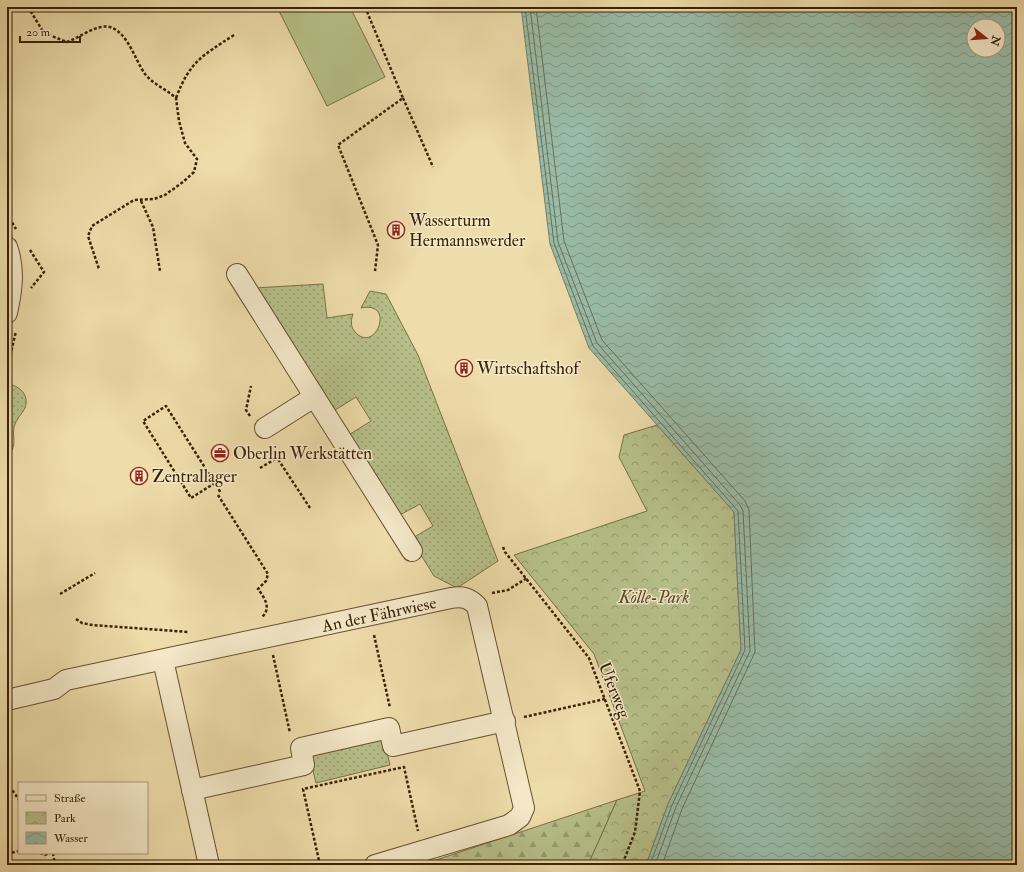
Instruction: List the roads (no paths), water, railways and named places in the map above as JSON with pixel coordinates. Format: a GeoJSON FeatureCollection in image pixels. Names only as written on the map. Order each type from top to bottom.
{"type":"FeatureCollection","features":[{"type":"Feature","properties":{"kind":"street"},"geometry":{"type":"LineString","coordinates":[[7,247],[10,256],[13,278],[7,313]]}},
{"type":"Feature","properties":{"kind":"street"},"geometry":{"type":"LineString","coordinates":[[237,274],[412,551]]}},
{"type":"Feature","properties":{"kind":"street"},"geometry":{"type":"LineString","coordinates":[[265,428],[314,397]]}},
{"type":"Feature","properties":{"kind":"street","name":"An der Fährwiese"},"geometry":{"type":"LineString","coordinates":[[7,700],[54,689],[66,680],[451,598],[466,598],[478,606],[505,721]]}},
{"type":"Feature","properties":{"kind":"street"},"geometry":{"type":"LineString","coordinates":[[163,660],[209,865]]}},
{"type":"Feature","properties":{"kind":"street"},"geometry":{"type":"LineString","coordinates":[[192,790],[304,765],[301,748],[389,728],[393,746],[505,721],[523,800],[524,808],[520,818],[510,825],[374,865]]}},
{"type":"Feature","properties":{"kind":"water"},"geometry":{"type":"Polygon","coordinates":[[[521,7],[1017,7],[1017,865],[646,865],[668,804],[741,650],[734,512],[589,348],[550,244],[521,7]]]}},
{"type":"Feature","properties":{"kind":"place","name":"Wasserturm Hermannswerder"},"geometry":{"type":"Point","coordinates":[396,230]}},
{"type":"Feature","properties":{"kind":"place","name":"Wirtschaftshof"},"geometry":{"type":"Point","coordinates":[464,368]}},
{"type":"Feature","properties":{"kind":"place","name":"Oberlin Werkstätten"},"geometry":{"type":"Point","coordinates":[220,453]}},
{"type":"Feature","properties":{"kind":"place","name":"Zentrallager"},"geometry":{"type":"Point","coordinates":[139,476]}},
{"type":"Feature","properties":{"kind":"park label","name":"Kölle-Park"},"geometry":{"type":"Point","coordinates":[654,597]}}]}
